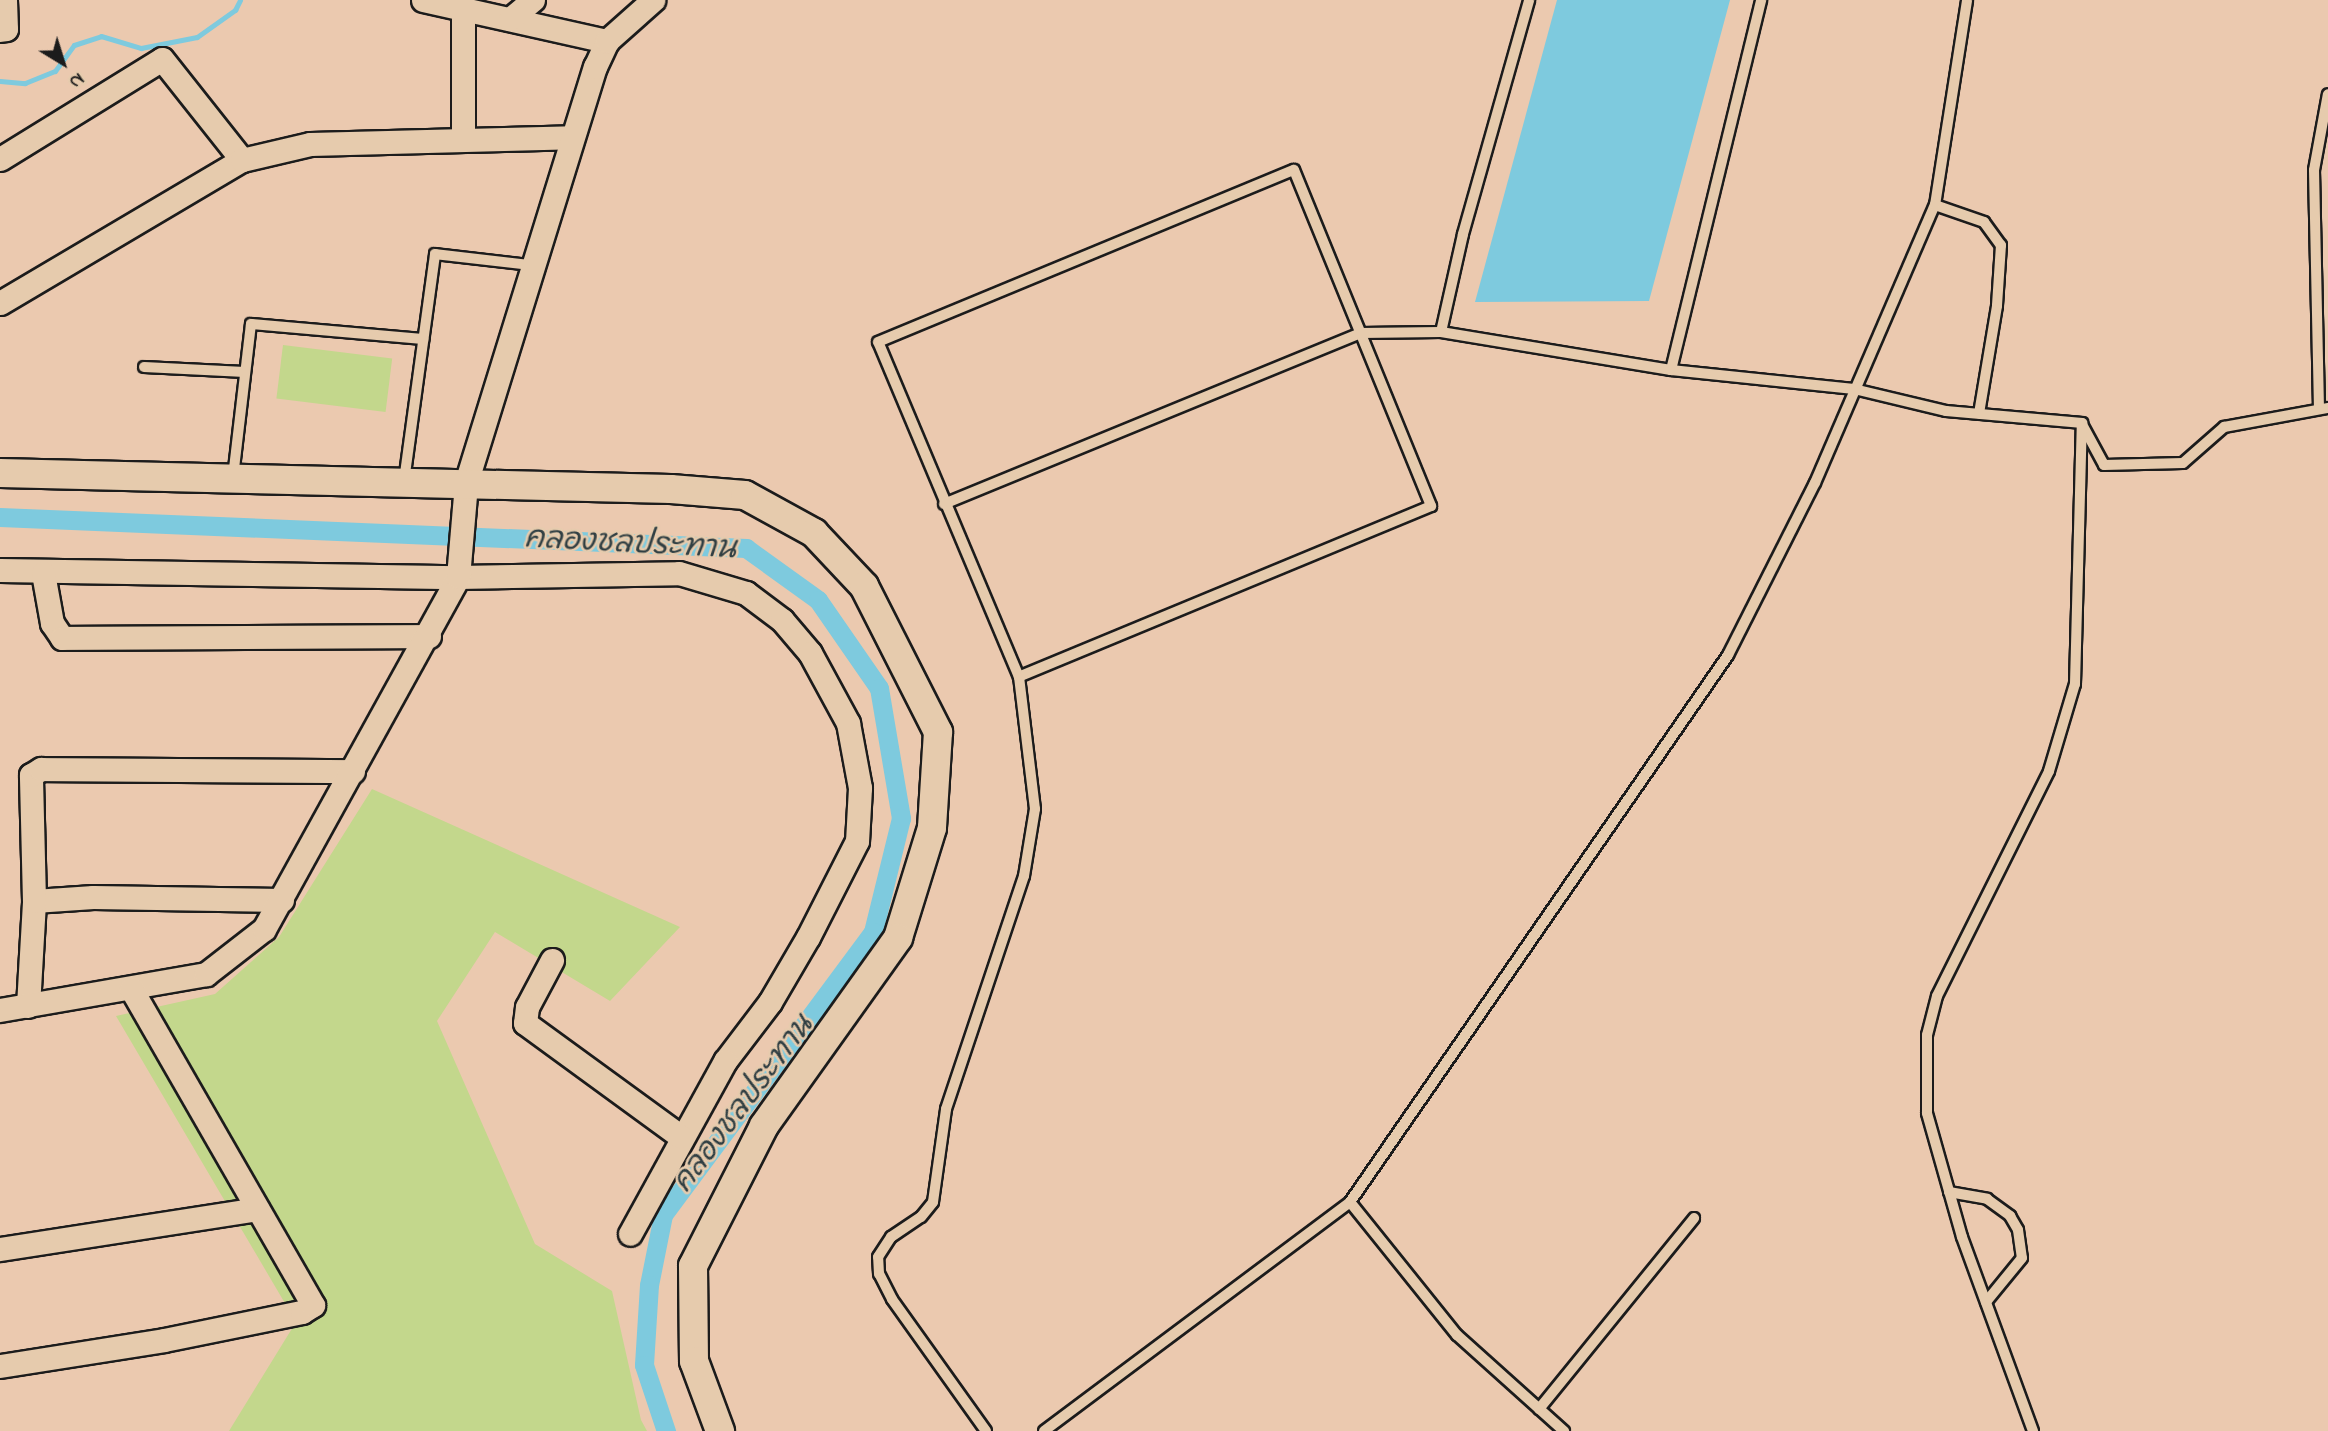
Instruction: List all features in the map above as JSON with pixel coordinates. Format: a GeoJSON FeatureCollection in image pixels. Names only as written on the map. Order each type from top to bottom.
{"type":"FeatureCollection","features":[{"type":"Feature","properties":{"kind":"street"},"geometry":{"type":"LineString","coordinates":[[0,30],[6,29],[5,0]]}},
{"type":"Feature","properties":{"kind":"street"},"geometry":{"type":"LineString","coordinates":[[423,0],[607,41]]}},
{"type":"Feature","properties":{"kind":"street"},"geometry":{"type":"LineString","coordinates":[[510,19],[533,0]]}},
{"type":"Feature","properties":{"kind":"street"},"geometry":{"type":"LineString","coordinates":[[0,1010],[206,974],[264,929],[429,636],[458,577],[466,484],[530,265],[572,137],[607,41],[653,0]]}},
{"type":"Feature","properties":{"kind":"street"},"geometry":{"type":"LineString","coordinates":[[463,9],[463,139]]}},
{"type":"Feature","properties":{"kind":"street"},"geometry":{"type":"LineString","coordinates":[[0,159],[162,59],[242,160]]}},
{"type":"Feature","properties":{"kind":"street"},"geometry":{"type":"LineString","coordinates":[[0,303],[242,160],[310,144],[572,137]]}},
{"type":"Feature","properties":{"kind":"street"},"geometry":{"type":"LineString","coordinates":[[0,472],[404,481],[745,495],[814,533],[864,586],[937,732],[932,828],[898,938],[764,1126],[693,1266],[694,1360],[720,1431]]}},
{"type":"Feature","properties":{"kind":"street"},"geometry":{"type":"LineString","coordinates":[[0,570],[43,573],[458,577],[679,573],[746,593],[782,620],[810,653],[848,723],[860,788],[857,841],[770,1002],[725,1061],[680,1136],[629,1234]]}},
{"type":"Feature","properties":{"kind":"street"},"geometry":{"type":"LineString","coordinates":[[43,573],[52,623],[62,638],[429,636]]}},
{"type":"Feature","properties":{"kind":"street"},"geometry":{"type":"LineString","coordinates":[[28,1006],[34,901],[31,775],[41,769],[353,771]]}},
{"type":"Feature","properties":{"kind":"street"},"geometry":{"type":"LineString","coordinates":[[34,901],[93,897],[282,900]]}},
{"type":"Feature","properties":{"kind":"street"},"geometry":{"type":"LineString","coordinates":[[552,960],[527,1007],[525,1023],[680,1136]]}},
{"type":"Feature","properties":{"kind":"street"},"geometry":{"type":"LineString","coordinates":[[0,1366],[164,1340],[302,1312],[313,1305],[131,989]]}},
{"type":"Feature","properties":{"kind":"street"},"geometry":{"type":"LineString","coordinates":[[0,1249],[257,1209]]}},
{"type":"Feature","properties":{"kind":"lane"},"geometry":{"type":"LineString","coordinates":[[1441,332],[1463,234],[1529,0]]}},
{"type":"Feature","properties":{"kind":"lane"},"geometry":{"type":"LineString","coordinates":[[1671,370],[1761,0]]}},
{"type":"Feature","properties":{"kind":"lane"},"geometry":{"type":"LineString","coordinates":[[1044,1431],[1350,1202],[1728,655],[1815,483],[1936,205],[1967,0]]}},
{"type":"Feature","properties":{"kind":"lane"},"geometry":{"type":"LineString","coordinates":[[2082,423],[2104,465],[2183,463],[2224,427],[2324,408],[2314,170],[2328,94]]}},
{"type":"Feature","properties":{"kind":"lane"},"geometry":{"type":"LineString","coordinates":[[986,1431],[892,1299],[880,1274],[878,1257],[891,1237],[921,1217],[933,1202],[946,1110],[1024,876],[1035,809],[1019,677],[878,342],[1294,170],[1431,506],[1019,677]]}},
{"type":"Feature","properties":{"kind":"lane"},"geometry":{"type":"LineString","coordinates":[[1936,205],[1984,222],[2001,245],[1997,306],[1979,414]]}},
{"type":"Feature","properties":{"kind":"lane"},"geometry":{"type":"LineString","coordinates":[[404,481],[435,254],[530,265]]}},
{"type":"Feature","properties":{"kind":"lane"},"geometry":{"type":"LineString","coordinates":[[233,478],[251,324],[423,339]]}},
{"type":"Feature","properties":{"kind":"lane"},"geometry":{"type":"LineString","coordinates":[[944,504],[1361,333],[1441,332],[1671,370],[1854,389],[1979,414],[2082,423]]}},
{"type":"Feature","properties":{"kind":"lane"},"geometry":{"type":"LineString","coordinates":[[144,367],[245,372]]}},
{"type":"Feature","properties":{"kind":"lane"},"geometry":{"type":"LineString","coordinates":[[2033,1431],[1949,1192],[1927,1112],[1927,1035],[1937,996],[2049,771],[2075,684],[2082,423]]}},
{"type":"Feature","properties":{"kind":"lane"},"geometry":{"type":"LineString","coordinates":[[1949,1192],[1987,1199],[2010,1216],[2018,1230],[2022,1258],[1986,1302]]}},
{"type":"Feature","properties":{"kind":"lane"},"geometry":{"type":"LineString","coordinates":[[1350,1202],[1457,1335],[1564,1431]]}},
{"type":"Feature","properties":{"kind":"lane"},"geometry":{"type":"LineString","coordinates":[[1539,1409],[1694,1218]]}},
{"type":"Feature","properties":{"kind":"green space"},"geometry":{"type":"Polygon","coordinates":[[[283,345],[392,358],[386,412],[276,399],[283,345]]]}},
{"type":"Feature","properties":{"kind":"green space"},"geometry":{"type":"Polygon","coordinates":[[[372,789],[680,927],[610,1001],[495,932],[437,1021],[535,1244],[612,1291],[641,1420],[647,1431],[229,1431],[296,1322],[116,1016],[215,994],[279,937],[372,789]]]}},
{"type":"Feature","properties":{"kind":"water"},"geometry":{"type":"Polygon","coordinates":[[[1557,0],[1730,0],[1649,301],[1475,302],[1557,0]]]}},
{"type":"Feature","properties":{"kind":"waterway"},"geometry":{"type":"LineString","coordinates":[[0,81],[25,83],[55,71],[74,45],[101,36],[141,48],[197,37],[235,10],[240,0]]}},
{"type":"Feature","properties":{"kind":"waterway","name":"คลองชลประทาน"},"geometry":{"type":"LineString","coordinates":[[0,517],[746,548],[818,600],[879,688],[901,818],[873,932],[663,1215],[649,1285],[644,1365],[666,1431]]}}]}
